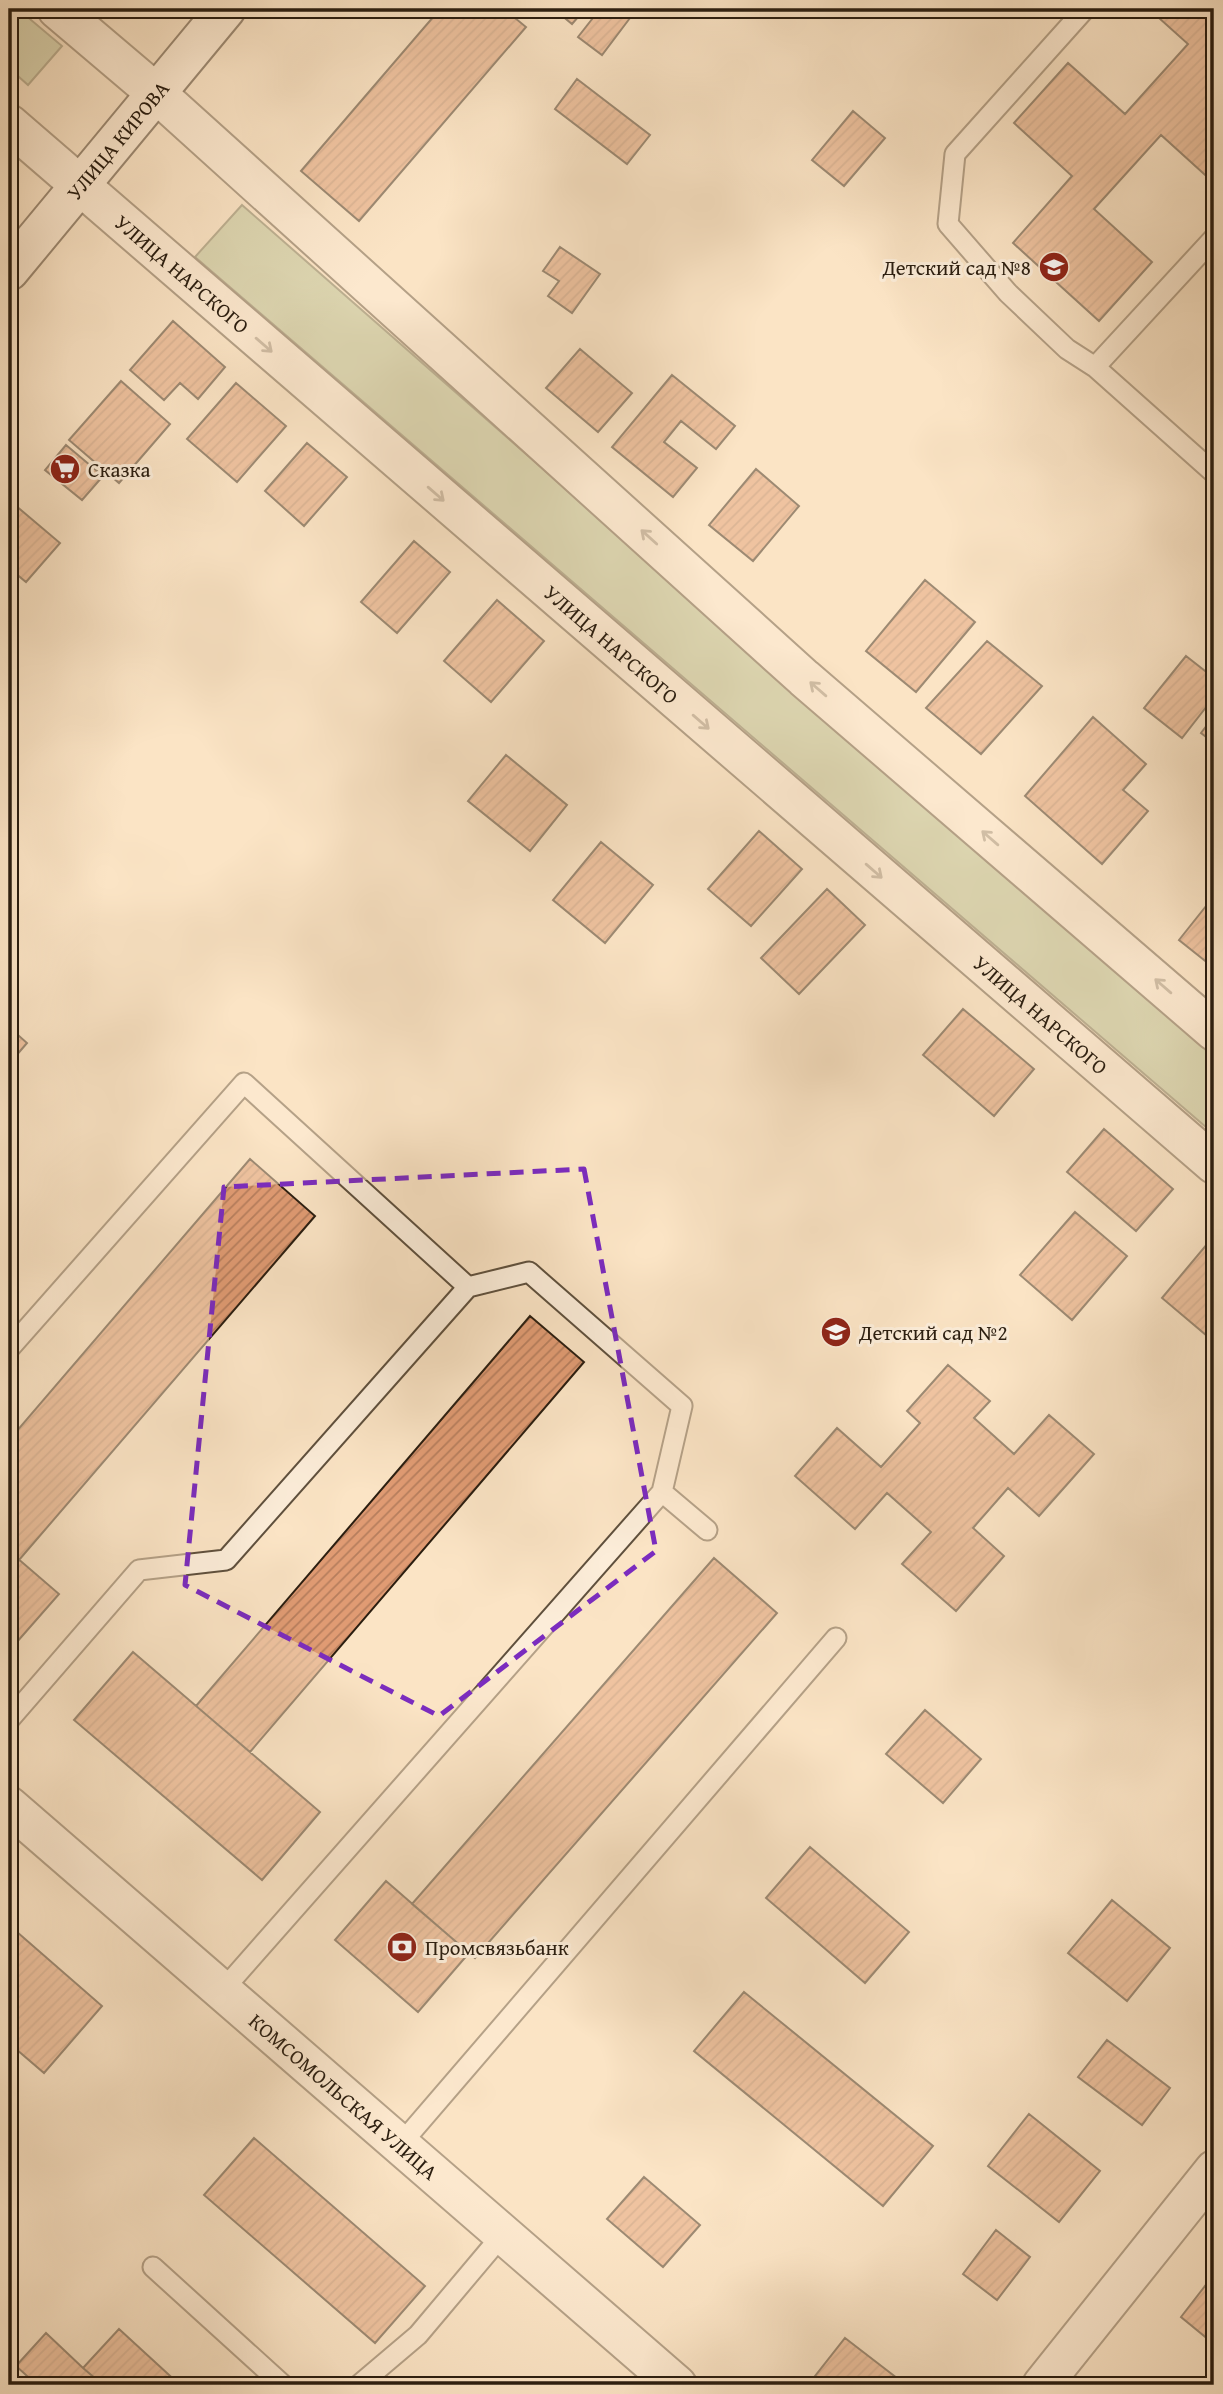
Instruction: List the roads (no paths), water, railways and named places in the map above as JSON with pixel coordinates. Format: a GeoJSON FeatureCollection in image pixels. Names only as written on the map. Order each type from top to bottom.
{"type":"FeatureCollection","features":[{"type":"Feature","properties":{"kind":"street"},"geometry":{"type":"LineString","coordinates":[[57,9],[156,93],[804,678],[1214,1031]]}},
{"type":"Feature","properties":{"kind":"street","name":"УЛИЦА КИРОВА"},"geometry":{"type":"LineString","coordinates":[[9,271],[226,9]]}},
{"type":"Feature","properties":{"kind":"street","name":"УЛИЦА НАРСКОГО"},"geometry":{"type":"LineString","coordinates":[[9,124],[1214,1164]]}},
{"type":"Feature","properties":{"kind":"street","name":"КОМСОМОЛЬСКАЯ УЛИЦА"},"geometry":{"type":"LineString","coordinates":[[9,1806],[677,2385]]}},
{"type":"Feature","properties":{"kind":"street"},"geometry":{"type":"LineString","coordinates":[[1042,2385],[1214,2170]]}},
{"type":"Feature","properties":{"kind":"lane"},"geometry":{"type":"LineString","coordinates":[[1085,9],[954,154],[948,224],[1008,293],[1067,349],[1095,367],[1214,473]]}},
{"type":"Feature","properties":{"kind":"lane"},"geometry":{"type":"LineString","coordinates":[[1095,367],[1214,238]]}},
{"type":"Feature","properties":{"kind":"lane"},"geometry":{"type":"LineString","coordinates":[[9,1349],[244,1083],[468,1287]]}},
{"type":"Feature","properties":{"kind":"lane"},"geometry":{"type":"LineString","coordinates":[[9,1720],[139,1570],[226,1560],[468,1287],[529,1272],[682,1406],[662,1492],[222,1991]]}},
{"type":"Feature","properties":{"kind":"lane"},"geometry":{"type":"LineString","coordinates":[[662,1492],[706,1530]]}},
{"type":"Feature","properties":{"kind":"lane"},"geometry":{"type":"LineString","coordinates":[[400,2145],[836,1638]]}},
{"type":"Feature","properties":{"kind":"lane"},"geometry":{"type":"LineString","coordinates":[[359,2385],[418,2335],[503,2234]]}},
{"type":"Feature","properties":{"kind":"lane"},"geometry":{"type":"LineString","coordinates":[[153,2267],[283,2385]]}},
{"type":"Feature","properties":{"kind":"place","name":"Детский сад №8"},"geometry":{"type":"Point","coordinates":[1054,267]}},
{"type":"Feature","properties":{"kind":"place","name":"Сказка"},"geometry":{"type":"Point","coordinates":[65,469]}},
{"type":"Feature","properties":{"kind":"place","name":"Детский сад №2"},"geometry":{"type":"Point","coordinates":[836,1332]}},
{"type":"Feature","properties":{"kind":"place","name":"Промсвязьбанк"},"geometry":{"type":"Point","coordinates":[402,1947]}}]}
